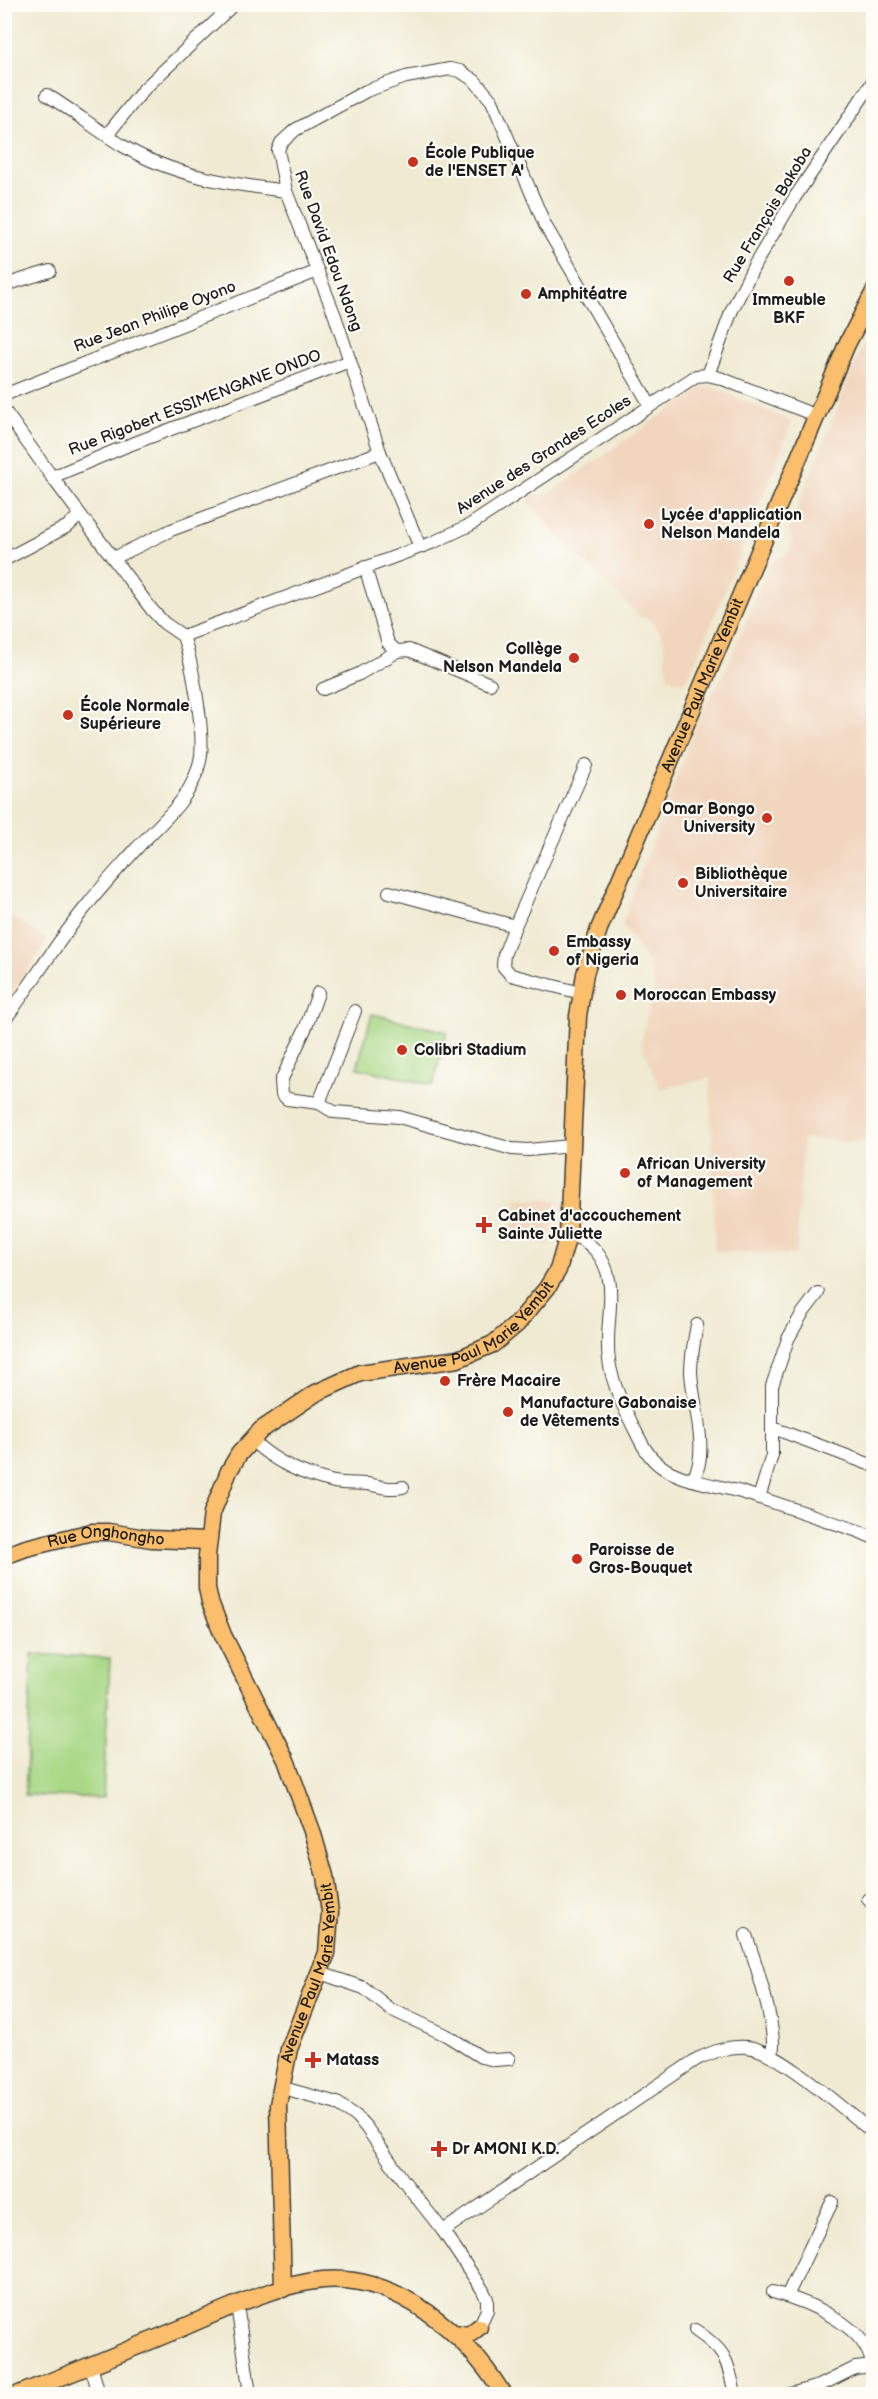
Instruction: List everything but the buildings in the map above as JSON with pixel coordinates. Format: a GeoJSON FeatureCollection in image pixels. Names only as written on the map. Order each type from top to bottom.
{"type":"FeatureCollection","features":[{"type":"Feature","properties":{"kind":"main road","name":"Avenue Paul Marie Yembit"},"geometry":{"type":"LineString","coordinates":[[283,2289],[278,2147],[280,2087],[289,2049],[327,1953],[330,1929],[329,1894],[312,1831],[280,1747],[216,1618],[207,1588],[208,1541],[212,1513],[234,1462],[252,1440],[301,1402],[348,1377],[387,1368],[458,1359],[494,1344],[517,1324],[547,1288],[558,1270],[568,1235],[581,993],[591,950],[847,344],[873,292]]}},
{"type":"Feature","properties":{"kind":"main road","name":"Rue Onghongho"},"geometry":{"type":"LineString","coordinates":[[4,1556],[26,1548],[92,1532],[109,1532],[152,1539],[208,1541]]}},
{"type":"Feature","properties":{"kind":"main road"},"geometry":{"type":"LineString","coordinates":[[19,2394],[237,2305],[283,2289],[327,2280],[372,2285],[411,2303],[453,2333],[475,2353],[503,2394]]}},
{"type":"Feature","properties":{"kind":"main road"},"geometry":{"type":"LineString","coordinates":[[453,2333],[468,2335],[479,2327]]}},
{"type":"Feature","properties":{"kind":"main road"},"geometry":{"type":"LineString","coordinates":[[475,2353],[474,2342],[479,2327]]}},
{"type":"Feature","properties":{"kind":"street"},"geometry":{"type":"LineString","coordinates":[[107,135],[144,89],[234,4]]}},
{"type":"Feature","properties":{"kind":"street","name":"Rue David Edou Ndong"},"geometry":{"type":"LineString","coordinates":[[420,547],[380,452],[318,272],[286,191],[278,150],[280,143],[295,130],[366,91],[394,80],[450,69],[467,75],[483,89],[492,101],[545,225],[650,405]]}},
{"type":"Feature","properties":{"kind":"street","name":"Rue François Bakoba"},"geometry":{"type":"LineString","coordinates":[[708,375],[732,310],[755,264],[795,197],[873,80]]}},
{"type":"Feature","properties":{"kind":"street"},"geometry":{"type":"LineString","coordinates":[[47,95],[107,135],[142,155],[183,173],[216,181],[286,191]]}},
{"type":"Feature","properties":{"kind":"street"},"geometry":{"type":"LineString","coordinates":[[5,285],[50,271]]}},
{"type":"Feature","properties":{"kind":"street","name":"Rue Jean Philipe Oyono"},"geometry":{"type":"LineString","coordinates":[[4,394],[318,272]]}},
{"type":"Feature","properties":{"kind":"street","name":"Rue Rigobert ESSIMENGANE ONDO"},"geometry":{"type":"LineString","coordinates":[[52,477],[124,447],[350,361]]}},
{"type":"Feature","properties":{"kind":"street"},"geometry":{"type":"LineString","coordinates":[[708,375],[817,416]]}},
{"type":"Feature","properties":{"kind":"street","name":"Avenue des Grandes Ecoles"},"geometry":{"type":"LineString","coordinates":[[183,636],[451,535],[488,514],[685,381],[696,376],[708,375]]}},
{"type":"Feature","properties":{"kind":"street"},"geometry":{"type":"LineString","coordinates":[[4,410],[80,515],[164,623],[183,636],[190,657],[203,747],[200,763],[181,803],[88,903],[4,1021]]}},
{"type":"Feature","properties":{"kind":"street"},"geometry":{"type":"LineString","coordinates":[[114,558],[171,530],[380,452]]}},
{"type":"Feature","properties":{"kind":"street"},"geometry":{"type":"LineString","coordinates":[[4,560],[68,526],[80,515]]}},
{"type":"Feature","properties":{"kind":"street"},"geometry":{"type":"LineString","coordinates":[[365,567],[388,643],[395,651]]}},
{"type":"Feature","properties":{"kind":"street"},"geometry":{"type":"LineString","coordinates":[[323,689],[359,674],[395,651],[409,650],[490,684]]}},
{"type":"Feature","properties":{"kind":"street"},"geometry":{"type":"LineString","coordinates":[[581,993],[511,975],[503,966],[504,955],[515,926],[586,765]]}},
{"type":"Feature","properties":{"kind":"street"},"geometry":{"type":"LineString","coordinates":[[389,892],[515,926]]}},
{"type":"Feature","properties":{"kind":"street"},"geometry":{"type":"LineString","coordinates":[[318,993],[306,1027],[285,1072],[281,1088],[287,1099],[319,1103],[334,1112],[380,1114],[407,1119],[512,1149],[528,1150],[571,1146]]}},
{"type":"Feature","properties":{"kind":"street"},"geometry":{"type":"LineString","coordinates":[[319,1103],[355,1011]]}},
{"type":"Feature","properties":{"kind":"street"},"geometry":{"type":"LineString","coordinates":[[568,1235],[581,1238],[590,1245],[602,1258],[609,1275],[611,1298],[609,1362],[641,1442],[652,1459],[665,1470],[759,1498],[873,1538]]}},
{"type":"Feature","properties":{"kind":"street"},"geometry":{"type":"LineString","coordinates":[[759,1498],[770,1466],[771,1400],[776,1373],[795,1326],[818,1293]]}},
{"type":"Feature","properties":{"kind":"street"},"geometry":{"type":"LineString","coordinates":[[692,1479],[697,1473],[700,1456],[697,1407],[691,1374],[692,1349],[697,1325]]}},
{"type":"Feature","properties":{"kind":"street"},"geometry":{"type":"LineString","coordinates":[[772,1428],[873,1466]]}},
{"type":"Feature","properties":{"kind":"street"},"geometry":{"type":"LineString","coordinates":[[252,1440],[270,1457],[316,1476],[336,1482],[369,1485],[382,1489],[403,1487]]}},
{"type":"Feature","properties":{"kind":"street"},"geometry":{"type":"LineString","coordinates":[[746,1935],[769,2019],[774,2045],[772,2055]]}},
{"type":"Feature","properties":{"kind":"street"},"geometry":{"type":"LineString","coordinates":[[320,1973],[364,1988],[390,2009],[446,2035],[481,2057],[495,2060],[509,2059]]}},
{"type":"Feature","properties":{"kind":"street"},"geometry":{"type":"LineString","coordinates":[[443,2231],[697,2059],[717,2050],[747,2047],[772,2055],[873,2133]]}},
{"type":"Feature","properties":{"kind":"street"},"geometry":{"type":"LineString","coordinates":[[280,2087],[337,2103],[356,2116],[443,2231],[487,2299],[487,2310],[479,2327]]}},
{"type":"Feature","properties":{"kind":"street"},"geometry":{"type":"LineString","coordinates":[[787,2296],[832,2202]]}},
{"type":"Feature","properties":{"kind":"street"},"geometry":{"type":"LineString","coordinates":[[773,2292],[816,2307],[862,2340],[871,2353],[873,2366],[855,2368],[819,2386],[790,2394]]}},
{"type":"Feature","properties":{"kind":"street"},"geometry":{"type":"LineString","coordinates":[[237,2305],[250,2394]]}},
{"type":"Feature","properties":{"kind":"street"},"geometry":{"type":"LineString","coordinates":[[695,2330],[722,2352],[729,2365],[735,2394]]}},
{"type":"Feature","properties":{"kind":"street"},"geometry":{"type":"LineString","coordinates":[[91,2366],[99,2394]]}},
{"type":"Feature","properties":{"kind":"shaded area","name":"Omar Bongo University"},"geometry":{"type":"Polygon","coordinates":[[[873,319],[873,1143],[803,1139],[796,1255],[715,1251],[710,1078],[660,1089],[641,1042],[655,985],[646,959],[622,924],[700,713],[727,668],[767,569],[790,549],[793,540],[788,531],[873,319]]]}},
{"type":"Feature","properties":{"kind":"shaded area","name":"Lycée d'application Nelson Mandela"},"geometry":{"type":"Polygon","coordinates":[[[702,387],[712,387],[759,407],[789,421],[790,427],[686,683],[668,678],[663,637],[647,617],[641,617],[559,537],[527,501],[535,494],[545,496],[702,387]]]}},
{"type":"Feature","properties":{"kind":"shaded area"},"geometry":{"type":"Polygon","coordinates":[[[5,912],[47,940],[5,1006],[5,912]]]}},
{"type":"Feature","properties":{"kind":"shaded area"},"geometry":{"type":"Polygon","coordinates":[[[517,1198],[557,1200],[550,1245],[511,1236],[517,1198]]]}},
{"type":"Feature","properties":{"kind":"green space","name":"Colibri Stadium"},"geometry":{"type":"Polygon","coordinates":[[[372,1014],[447,1032],[433,1085],[357,1068],[372,1014]]]}},
{"type":"Feature","properties":{"kind":"green space"},"geometry":{"type":"Polygon","coordinates":[[[32,1654],[110,1658],[103,1798],[25,1795],[32,1654]]]}},
{"type":"Feature","properties":{"kind":"place","name":"École Publique de l'ENSET A'"},"geometry":{"type":"Point","coordinates":[413,162]}},
{"type":"Feature","properties":{"kind":"place","name":"Immeuble BKF"},"geometry":{"type":"Point","coordinates":[789,281]}},
{"type":"Feature","properties":{"kind":"place","name":"Amphitéatre"},"geometry":{"type":"Point","coordinates":[526,294]}},
{"type":"Feature","properties":{"kind":"place","name":"Lycée d'application Nelson Mandela"},"geometry":{"type":"Point","coordinates":[649,524]}},
{"type":"Feature","properties":{"kind":"place","name":"Collège Nelson Mandela"},"geometry":{"type":"Point","coordinates":[574,658]}},
{"type":"Feature","properties":{"kind":"place","name":"École Normale Supérieure"},"geometry":{"type":"Point","coordinates":[68,715]}},
{"type":"Feature","properties":{"kind":"place","name":"Omar Bongo University"},"geometry":{"type":"Point","coordinates":[767,818]}},
{"type":"Feature","properties":{"kind":"place","name":"Bibliothèque Universitaire"},"geometry":{"type":"Point","coordinates":[683,883]}},
{"type":"Feature","properties":{"kind":"place","name":"Embassy of Nigeria"},"geometry":{"type":"Point","coordinates":[554,951]}},
{"type":"Feature","properties":{"kind":"place","name":"Moroccan Embassy"},"geometry":{"type":"Point","coordinates":[621,995]}},
{"type":"Feature","properties":{"kind":"place","name":"Colibri Stadium"},"geometry":{"type":"Point","coordinates":[402,1050]}},
{"type":"Feature","properties":{"kind":"place","name":"African University of Management"},"geometry":{"type":"Point","coordinates":[625,1173]}},
{"type":"Feature","properties":{"kind":"place","name":"Cabinet d'accouchement Sainte Juliette"},"geometry":{"type":"Point","coordinates":[484,1225]}},
{"type":"Feature","properties":{"kind":"place","name":"Frère Macaire"},"geometry":{"type":"Point","coordinates":[445,1381]}},
{"type":"Feature","properties":{"kind":"place","name":"Manufacture Gabonaise de Vêtements"},"geometry":{"type":"Point","coordinates":[508,1412]}},
{"type":"Feature","properties":{"kind":"place","name":"Paroisse de Gros-Bouquet"},"geometry":{"type":"Point","coordinates":[577,1559]}},
{"type":"Feature","properties":{"kind":"place","name":"Matass"},"geometry":{"type":"Point","coordinates":[313,2060]}},
{"type":"Feature","properties":{"kind":"place","name":"Dr AMONI K.D."},"geometry":{"type":"Point","coordinates":[439,2149]}}]}
